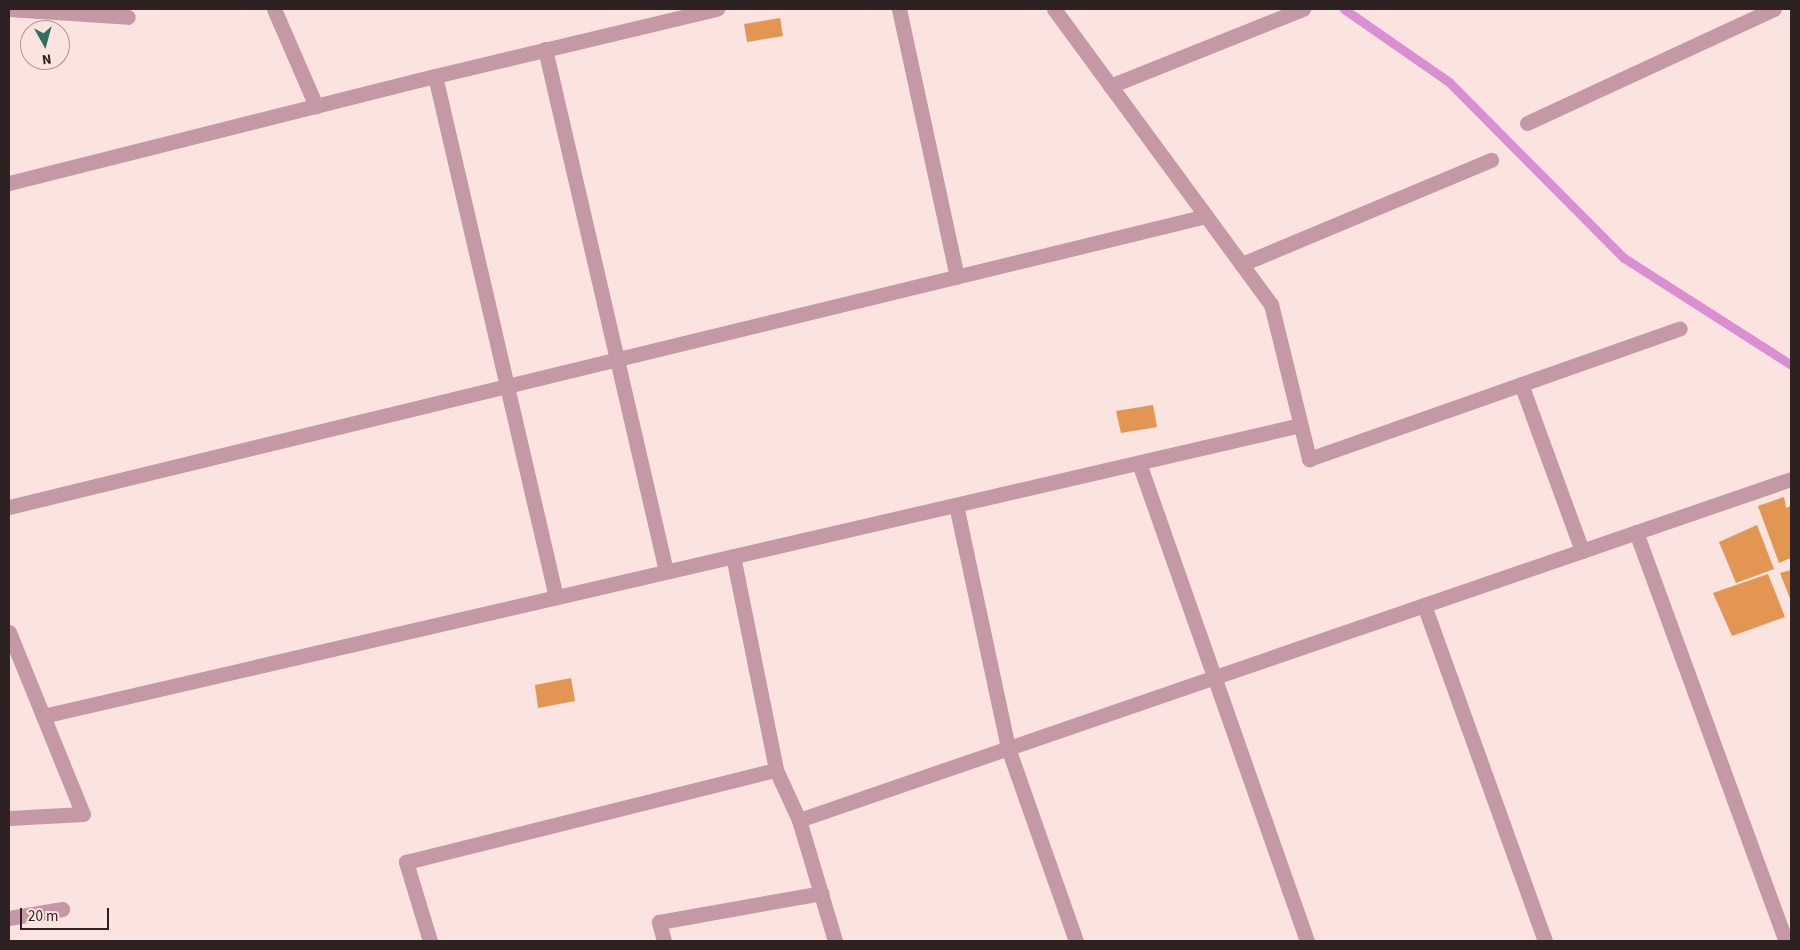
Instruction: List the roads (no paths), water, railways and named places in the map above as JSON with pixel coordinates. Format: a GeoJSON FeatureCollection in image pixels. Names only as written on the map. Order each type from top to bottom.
{"type":"FeatureCollection","features":[{"type":"Feature","properties":{"kind":"street"},"geometry":{"type":"LineString","coordinates":[[274,9],[316,106]]}},
{"type":"Feature","properties":{"kind":"street"},"geometry":{"type":"LineString","coordinates":[[9,183],[435,76],[717,9]]}},
{"type":"Feature","properties":{"kind":"street"},"geometry":{"type":"LineString","coordinates":[[899,9],[957,277]]}},
{"type":"Feature","properties":{"kind":"street"},"geometry":{"type":"LineString","coordinates":[[1054,9],[1271,304],[1308,459],[1680,328]]}},
{"type":"Feature","properties":{"kind":"street"},"geometry":{"type":"LineString","coordinates":[[1110,86],[1303,9]]}},
{"type":"Feature","properties":{"kind":"street"},"geometry":{"type":"LineString","coordinates":[[1528,122],[1774,9]]}},
{"type":"Feature","properties":{"kind":"street"},"geometry":{"type":"LineString","coordinates":[[9,10],[128,17]]}},
{"type":"Feature","properties":{"kind":"street"},"geometry":{"type":"LineString","coordinates":[[545,49],[666,572]]}},
{"type":"Feature","properties":{"kind":"street"},"geometry":{"type":"LineString","coordinates":[[435,76],[556,597]]}},
{"type":"Feature","properties":{"kind":"street"},"geometry":{"type":"LineString","coordinates":[[1242,264],[1490,160]]}},
{"type":"Feature","properties":{"kind":"street"},"geometry":{"type":"LineString","coordinates":[[9,508],[1206,216]]}},
{"type":"Feature","properties":{"kind":"street"},"geometry":{"type":"LineString","coordinates":[[1520,384],[1582,551]]}},
{"type":"Feature","properties":{"kind":"street"},"geometry":{"type":"LineString","coordinates":[[43,716],[1300,425]]}},
{"type":"Feature","properties":{"kind":"street"},"geometry":{"type":"LineString","coordinates":[[1139,463],[1307,941]]}},
{"type":"Feature","properties":{"kind":"street"},"geometry":{"type":"LineString","coordinates":[[799,820],[1791,479]]}},
{"type":"Feature","properties":{"kind":"street"},"geometry":{"type":"LineString","coordinates":[[956,505],[1008,748],[1076,941]]}},
{"type":"Feature","properties":{"kind":"street"},"geometry":{"type":"LineString","coordinates":[[1636,532],[1786,941]]}},
{"type":"Feature","properties":{"kind":"street"},"geometry":{"type":"LineString","coordinates":[[733,556],[776,770],[799,820],[835,941]]}},
{"type":"Feature","properties":{"kind":"street"},"geometry":{"type":"LineString","coordinates":[[1424,605],[1545,941]]}},
{"type":"Feature","properties":{"kind":"street"},"geometry":{"type":"LineString","coordinates":[[9,632],[83,814],[9,818]]}},
{"type":"Feature","properties":{"kind":"street"},"geometry":{"type":"LineString","coordinates":[[430,941],[406,862],[776,770]]}},
{"type":"Feature","properties":{"kind":"street"},"geometry":{"type":"LineString","coordinates":[[664,941],[659,922],[821,893]]}},
{"type":"Feature","properties":{"kind":"street"},"geometry":{"type":"LineString","coordinates":[[9,918],[62,909]]}},
{"type":"Feature","properties":{"kind":"waterway"},"geometry":{"type":"LineString","coordinates":[[1344,9],[1449,82],[1624,258],[1791,365]]}}]}
